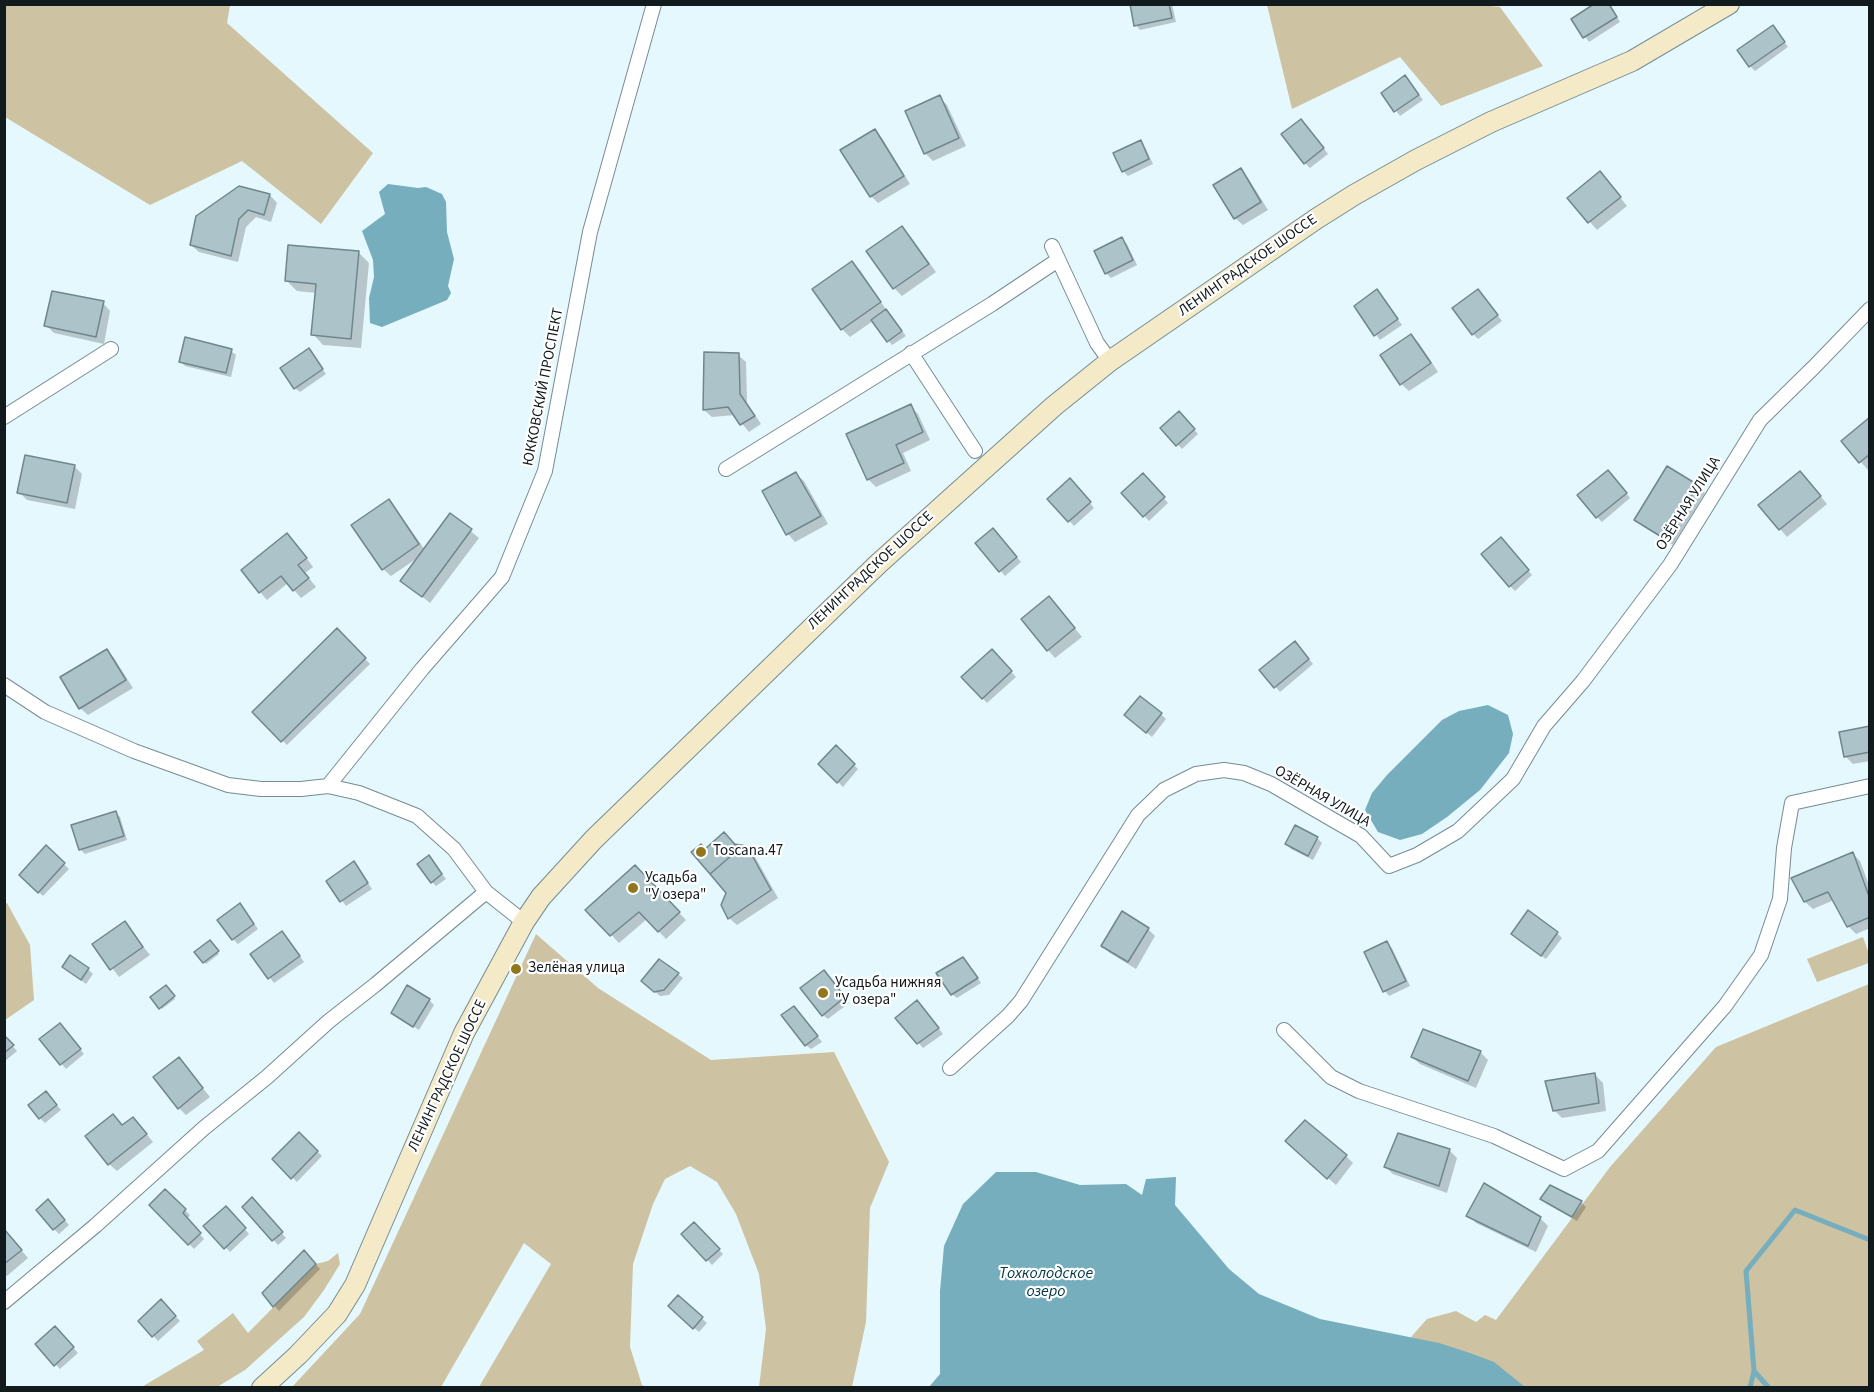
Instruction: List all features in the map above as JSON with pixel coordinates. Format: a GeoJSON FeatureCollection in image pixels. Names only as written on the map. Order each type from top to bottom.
{"type":"FeatureCollection","features":[{"type":"Feature","properties":{"kind":"main road","name":"ЛЕНИНГРАДСКОЕ ШОССЕ"},"geometry":{"type":"LineString","coordinates":[[262,1388],[337,1314],[355,1285],[464,1033],[524,922],[541,897],[594,838],[818,621],[991,462],[1054,406],[1110,361],[1354,195],[1491,122],[1632,61],[1729,4]]}},
{"type":"Feature","properties":{"kind":"street","name":"ЮККОВСКИЙ ПРОСПЕКТ"},"geometry":{"type":"LineString","coordinates":[[328,786],[422,669],[502,577],[545,471],[590,232],[654,4]]}},
{"type":"Feature","properties":{"kind":"street"},"geometry":{"type":"LineString","coordinates":[[1052,246],[1097,343],[1110,361]]}},
{"type":"Feature","properties":{"kind":"street"},"geometry":{"type":"LineString","coordinates":[[726,469],[992,304],[1058,260]]}},
{"type":"Feature","properties":{"kind":"street","name":"ОЗЁРНАЯ УЛИЦА"},"geometry":{"type":"LineString","coordinates":[[950,1068],[1022,1001],[1138,816],[1164,790],[1196,774],[1224,770],[1244,773],[1271,784],[1361,836],[1389,866],[1417,855],[1458,831],[1513,779],[1544,726],[1583,681],[1670,565],[1760,420],[1869,309]]}},
{"type":"Feature","properties":{"kind":"street"},"geometry":{"type":"LineString","coordinates":[[4,417],[111,349]]}},
{"type":"Feature","properties":{"kind":"street"},"geometry":{"type":"LineString","coordinates":[[911,353],[975,451]]}},
{"type":"Feature","properties":{"kind":"street"},"geometry":{"type":"LineString","coordinates":[[4,685],[45,712],[134,751],[228,785],[261,789],[328,786],[359,793],[417,816],[454,849],[486,892],[524,922]]}},
{"type":"Feature","properties":{"kind":"street"},"geometry":{"type":"LineString","coordinates":[[1284,1030],[1331,1077],[1359,1091],[1494,1136],[1564,1169],[1598,1151],[1725,1006],[1761,955],[1780,899],[1784,848],[1792,803],[1869,786]]}},
{"type":"Feature","properties":{"kind":"street"},"geometry":{"type":"LineString","coordinates":[[4,1302],[95,1226],[204,1128],[267,1077],[329,1021],[486,892]]}},
{"type":"Feature","properties":{"kind":"shaded area"},"geometry":{"type":"Polygon","coordinates":[[[4,5],[230,5],[227,23],[373,153],[321,224],[242,161],[150,205],[5,117],[4,5]]]}},
{"type":"Feature","properties":{"kind":"shaded area"},"geometry":{"type":"Polygon","coordinates":[[[1267,5],[1481,5],[1500,7],[1543,66],[1441,106],[1400,57],[1292,109],[1267,5]]]}},
{"type":"Feature","properties":{"kind":"shaded area"},"geometry":{"type":"Polygon","coordinates":[[[7,903],[30,945],[34,1000],[5,1020],[4,904],[7,903]]]}},
{"type":"Feature","properties":{"kind":"shaded area"},"geometry":{"type":"Polygon","coordinates":[[[536,934],[598,988],[711,1060],[834,1052],[889,1162],[870,1208],[866,1322],[852,1387],[759,1387],[766,1329],[759,1274],[736,1214],[717,1182],[690,1166],[665,1179],[653,1204],[633,1264],[630,1347],[642,1385],[646,1387],[479,1387],[551,1264],[524,1243],[441,1387],[292,1387],[360,1314],[536,934]]]}},
{"type":"Feature","properties":{"kind":"shaded area"},"geometry":{"type":"Polygon","coordinates":[[[1863,937],[1869,954],[1869,963],[1817,982],[1807,959],[1863,937]]]}},
{"type":"Feature","properties":{"kind":"shaded area"},"geometry":{"type":"Polygon","coordinates":[[[1869,984],[1869,1387],[1524,1387],[1411,1337],[1427,1319],[1456,1311],[1476,1322],[1485,1315],[1496,1320],[1610,1167],[1716,1047],[1869,984]]]}},
{"type":"Feature","properties":{"kind":"shaded area"},"geometry":{"type":"Polygon","coordinates":[[[338,1253],[340,1264],[304,1317],[245,1370],[217,1387],[140,1388],[204,1350],[197,1341],[233,1313],[248,1333],[316,1264],[328,1261],[338,1253]]]}},
{"type":"Feature","properties":{"kind":"water"},"geometry":{"type":"Polygon","coordinates":[[[388,184],[426,187],[442,194],[446,202],[447,232],[454,259],[448,286],[451,293],[447,300],[382,327],[370,323],[369,298],[374,277],[373,260],[362,231],[385,214],[379,192],[388,184]]]}},
{"type":"Feature","properties":{"kind":"water"},"geometry":{"type":"Polygon","coordinates":[[[1488,705],[1508,715],[1513,734],[1509,753],[1480,790],[1422,834],[1400,840],[1378,832],[1365,810],[1372,793],[1387,775],[1442,720],[1459,711],[1488,705]]]}},
{"type":"Feature","properties":{"kind":"water","name":"Тохколодское озеро"},"geometry":{"type":"Polygon","coordinates":[[[996,1172],[1036,1172],[1080,1185],[1126,1184],[1142,1195],[1146,1179],[1176,1177],[1175,1205],[1229,1269],[1259,1294],[1320,1319],[1439,1343],[1467,1352],[1494,1362],[1525,1387],[929,1387],[940,1374],[940,1291],[944,1246],[963,1204],[996,1172]]]}},
{"type":"Feature","properties":{"kind":"building"},"geometry":{"type":"Polygon","coordinates":[[[1130,4],[1169,4],[1172,18],[1134,26],[1130,4]]]}},
{"type":"Feature","properties":{"kind":"building"},"geometry":{"type":"Polygon","coordinates":[[[1594,4],[1609,4],[1617,17],[1583,38],[1571,19],[1594,4]]]}},
{"type":"Feature","properties":{"kind":"building"},"geometry":{"type":"Polygon","coordinates":[[[1773,25],[1785,42],[1749,67],[1737,50],[1773,25]]]}},
{"type":"Feature","properties":{"kind":"building"},"geometry":{"type":"Polygon","coordinates":[[[1405,75],[1419,95],[1394,112],[1381,93],[1405,75]]]}},
{"type":"Feature","properties":{"kind":"building"},"geometry":{"type":"Polygon","coordinates":[[[940,95],[959,138],[924,154],[905,111],[940,95]]]}},
{"type":"Feature","properties":{"kind":"building"},"geometry":{"type":"Polygon","coordinates":[[[1301,119],[1324,148],[1304,164],[1281,134],[1301,119]]]}},
{"type":"Feature","properties":{"kind":"building"},"geometry":{"type":"Polygon","coordinates":[[[875,129],[904,176],[870,197],[840,150],[875,129]]]}},
{"type":"Feature","properties":{"kind":"building"},"geometry":{"type":"Polygon","coordinates":[[[1141,140],[1149,159],[1122,172],[1113,153],[1141,140]]]}},
{"type":"Feature","properties":{"kind":"building"},"geometry":{"type":"Polygon","coordinates":[[[1241,168],[1261,202],[1234,219],[1213,185],[1241,168]]]}},
{"type":"Feature","properties":{"kind":"building"},"geometry":{"type":"Polygon","coordinates":[[[1600,171],[1621,197],[1588,223],[1567,198],[1600,171]]]}},
{"type":"Feature","properties":{"kind":"building"},"geometry":{"type":"Polygon","coordinates":[[[239,186],[270,194],[264,215],[248,210],[239,219],[231,256],[190,245],[196,216],[239,186]]]}},
{"type":"Feature","properties":{"kind":"building"},"geometry":{"type":"Polygon","coordinates":[[[902,226],[929,264],[893,289],[866,251],[902,226]]]}},
{"type":"Feature","properties":{"kind":"building"},"geometry":{"type":"Polygon","coordinates":[[[1122,237],[1133,260],[1105,274],[1094,251],[1122,237]]]}},
{"type":"Feature","properties":{"kind":"building"},"geometry":{"type":"Polygon","coordinates":[[[288,245],[359,251],[351,339],[311,335],[316,284],[285,281],[288,245]]]}},
{"type":"Feature","properties":{"kind":"building"},"geometry":{"type":"Polygon","coordinates":[[[852,261],[881,302],[841,330],[812,289],[852,261]]]}},
{"type":"Feature","properties":{"kind":"building"},"geometry":{"type":"Polygon","coordinates":[[[1377,289],[1398,319],[1374,336],[1354,306],[1377,289]]]}},
{"type":"Feature","properties":{"kind":"building"},"geometry":{"type":"Polygon","coordinates":[[[1478,289],[1498,315],[1472,335],[1452,308],[1478,289]]]}},
{"type":"Feature","properties":{"kind":"building"},"geometry":{"type":"Polygon","coordinates":[[[52,291],[104,301],[96,337],[44,326],[52,291]]]}},
{"type":"Feature","properties":{"kind":"building"},"geometry":{"type":"Polygon","coordinates":[[[886,309],[902,331],[887,342],[871,320],[886,309]]]}},
{"type":"Feature","properties":{"kind":"building"},"geometry":{"type":"Polygon","coordinates":[[[1411,334],[1431,363],[1400,385],[1380,355],[1411,334]]]}},
{"type":"Feature","properties":{"kind":"building"},"geometry":{"type":"Polygon","coordinates":[[[185,337],[232,349],[226,373],[179,362],[185,337]]]}},
{"type":"Feature","properties":{"kind":"building"},"geometry":{"type":"Polygon","coordinates":[[[309,348],[323,369],[294,389],[280,368],[309,348]]]}},
{"type":"Feature","properties":{"kind":"building"},"geometry":{"type":"Polygon","coordinates":[[[704,352],[739,353],[740,394],[755,416],[740,425],[728,407],[703,410],[704,352]]]}},
{"type":"Feature","properties":{"kind":"building"},"geometry":{"type":"Polygon","coordinates":[[[911,404],[923,432],[896,445],[904,463],[867,480],[846,434],[911,404]]]}},
{"type":"Feature","properties":{"kind":"building"},"geometry":{"type":"Polygon","coordinates":[[[1179,411],[1195,429],[1176,446],[1160,428],[1179,411]]]}},
{"type":"Feature","properties":{"kind":"building"},"geometry":{"type":"Polygon","coordinates":[[[1870,417],[1870,454],[1859,463],[1841,441],[1870,417]]]}},
{"type":"Feature","properties":{"kind":"building"},"geometry":{"type":"Polygon","coordinates":[[[25,455],[75,465],[67,503],[17,493],[25,455]]]}},
{"type":"Feature","properties":{"kind":"building"},"geometry":{"type":"Polygon","coordinates":[[[1667,466],[1698,485],[1665,539],[1634,520],[1667,466]]]}},
{"type":"Feature","properties":{"kind":"building"},"geometry":{"type":"Polygon","coordinates":[[[1608,470],[1627,493],[1596,518],[1577,495],[1608,470]]]}},
{"type":"Feature","properties":{"kind":"building"},"geometry":{"type":"Polygon","coordinates":[[[1800,471],[1821,496],[1779,530],[1758,505],[1800,471]]]}},
{"type":"Feature","properties":{"kind":"building"},"geometry":{"type":"Polygon","coordinates":[[[796,472],[821,516],[786,535],[762,491],[796,472]]]}},
{"type":"Feature","properties":{"kind":"building"},"geometry":{"type":"Polygon","coordinates":[[[1143,473],[1165,497],[1143,517],[1121,493],[1143,473]]]}},
{"type":"Feature","properties":{"kind":"building"},"geometry":{"type":"Polygon","coordinates":[[[1070,478],[1091,502],[1068,522],[1047,499],[1070,478]]]}},
{"type":"Feature","properties":{"kind":"building"},"geometry":{"type":"Polygon","coordinates":[[[389,499],[419,544],[382,570],[351,525],[389,499]]]}},
{"type":"Feature","properties":{"kind":"building"},"geometry":{"type":"Polygon","coordinates":[[[450,513],[472,529],[422,597],[400,581],[450,513]]]}},
{"type":"Feature","properties":{"kind":"building"},"geometry":{"type":"Polygon","coordinates":[[[993,528],[1017,557],[999,572],[975,543],[993,528]]]}},
{"type":"Feature","properties":{"kind":"building"},"geometry":{"type":"Polygon","coordinates":[[[287,533],[307,558],[298,565],[309,578],[293,591],[281,576],[259,593],[241,570],[287,533]]]}},
{"type":"Feature","properties":{"kind":"building"},"geometry":{"type":"Polygon","coordinates":[[[1501,537],[1529,570],[1509,587],[1481,554],[1501,537]]]}},
{"type":"Feature","properties":{"kind":"building"},"geometry":{"type":"Polygon","coordinates":[[[1049,596],[1075,628],[1047,651],[1021,619],[1049,596]]]}},
{"type":"Feature","properties":{"kind":"building"},"geometry":{"type":"Polygon","coordinates":[[[337,628],[366,658],[281,742],[252,712],[337,628]]]}},
{"type":"Feature","properties":{"kind":"building"},"geometry":{"type":"Polygon","coordinates":[[[1295,641],[1309,659],[1274,688],[1259,670],[1295,641]]]}},
{"type":"Feature","properties":{"kind":"building"},"geometry":{"type":"Polygon","coordinates":[[[107,649],[126,680],[79,709],[60,677],[107,649]]]}},
{"type":"Feature","properties":{"kind":"building"},"geometry":{"type":"Polygon","coordinates":[[[992,649],[1012,671],[982,699],[961,677],[992,649]]]}},
{"type":"Feature","properties":{"kind":"building"},"geometry":{"type":"Polygon","coordinates":[[[1140,696],[1162,713],[1146,733],[1124,715],[1140,696]]]}},
{"type":"Feature","properties":{"kind":"building"},"geometry":{"type":"Polygon","coordinates":[[[1870,726],[1870,752],[1844,757],[1839,732],[1870,726]]]}},
{"type":"Feature","properties":{"kind":"building"},"geometry":{"type":"Polygon","coordinates":[[[836,745],[855,764],[837,783],[818,764],[836,745]]]}},
{"type":"Feature","properties":{"kind":"building"},"geometry":{"type":"Polygon","coordinates":[[[116,811],[124,836],[79,850],[71,825],[116,811]]]}},
{"type":"Feature","properties":{"kind":"building"},"geometry":{"type":"Polygon","coordinates":[[[1295,825],[1318,837],[1308,856],[1285,844],[1295,825]]]}},
{"type":"Feature","properties":{"kind":"building"},"geometry":{"type":"Polygon","coordinates":[[[724,832],[739,849],[710,874],[691,852],[701,844],[705,849],[724,832]]]}},
{"type":"Feature","properties":{"kind":"building","name":"Усадьба \"У озера\""},"geometry":{"type":"Polygon","coordinates":[[[734,844],[747,846],[771,890],[728,919],[721,905],[726,893],[710,874],[739,849],[734,844]]]}},
{"type":"Feature","properties":{"kind":"building"},"geometry":{"type":"Polygon","coordinates":[[[46,845],[65,863],[38,893],[19,875],[46,845]]]}},
{"type":"Feature","properties":{"kind":"building"},"geometry":{"type":"Polygon","coordinates":[[[1853,852],[1870,899],[1870,917],[1847,927],[1828,892],[1804,902],[1791,878],[1853,852]]]}},
{"type":"Feature","properties":{"kind":"building"},"geometry":{"type":"Polygon","coordinates":[[[429,855],[442,874],[431,883],[417,864],[429,855]]]}},
{"type":"Feature","properties":{"kind":"building"},"geometry":{"type":"Polygon","coordinates":[[[354,861],[368,883],[340,902],[326,881],[354,861]]]}},
{"type":"Feature","properties":{"kind":"building","name":"Усадьба \"У озера\""},"geometry":{"type":"Polygon","coordinates":[[[635,865],[680,912],[658,932],[639,912],[610,936],[585,910],[635,865]]]}},
{"type":"Feature","properties":{"kind":"building"},"geometry":{"type":"Polygon","coordinates":[[[240,903],[254,924],[232,940],[217,920],[240,903]]]}},
{"type":"Feature","properties":{"kind":"building"},"geometry":{"type":"Polygon","coordinates":[[[1528,910],[1558,932],[1541,956],[1511,934],[1528,910]]]}},
{"type":"Feature","properties":{"kind":"building"},"geometry":{"type":"Polygon","coordinates":[[[1122,911],[1149,928],[1128,962],[1101,946],[1122,911]]]}},
{"type":"Feature","properties":{"kind":"building"},"geometry":{"type":"Polygon","coordinates":[[[125,921],[143,947],[110,970],[92,944],[125,921]]]}},
{"type":"Feature","properties":{"kind":"building"},"geometry":{"type":"Polygon","coordinates":[[[282,931],[300,956],[268,979],[250,954],[282,931]]]}},
{"type":"Feature","properties":{"kind":"building"},"geometry":{"type":"Polygon","coordinates":[[[210,940],[219,951],[203,963],[194,952],[210,940]]]}},
{"type":"Feature","properties":{"kind":"building"},"geometry":{"type":"Polygon","coordinates":[[[1387,941],[1406,981],[1383,992],[1364,952],[1387,941]]]}},
{"type":"Feature","properties":{"kind":"building"},"geometry":{"type":"Polygon","coordinates":[[[70,955],[89,968],[81,980],[62,967],[70,955]]]}},
{"type":"Feature","properties":{"kind":"building"},"geometry":{"type":"Polygon","coordinates":[[[963,957],[978,978],[951,995],[936,973],[963,957]]]}},
{"type":"Feature","properties":{"kind":"building"},"geometry":{"type":"Polygon","coordinates":[[[659,959],[679,973],[664,990],[654,992],[641,981],[659,959]]]}},
{"type":"Feature","properties":{"kind":"building","name":"Усадьба нижняя \"У озера\""},"geometry":{"type":"Polygon","coordinates":[[[824,970],[845,997],[822,1016],[800,988],[824,970]]]}},
{"type":"Feature","properties":{"kind":"building"},"geometry":{"type":"Polygon","coordinates":[[[166,985],[175,996],[159,1009],[150,997],[166,985]]]}},
{"type":"Feature","properties":{"kind":"building"},"geometry":{"type":"Polygon","coordinates":[[[407,985],[430,999],[413,1027],[391,1013],[407,985]]]}},
{"type":"Feature","properties":{"kind":"building"},"geometry":{"type":"Polygon","coordinates":[[[917,1000],[939,1028],[917,1044],[895,1018],[917,1000]]]}},
{"type":"Feature","properties":{"kind":"building"},"geometry":{"type":"Polygon","coordinates":[[[794,1006],[818,1036],[805,1046],[781,1015],[794,1006]]]}},
{"type":"Feature","properties":{"kind":"building"},"geometry":{"type":"Polygon","coordinates":[[[60,1023],[81,1049],[60,1065],[39,1039],[60,1023]]]}},
{"type":"Feature","properties":{"kind":"building"},"geometry":{"type":"Polygon","coordinates":[[[1423,1029],[1481,1051],[1468,1081],[1411,1057],[1423,1029]]]}},
{"type":"Feature","properties":{"kind":"building"},"geometry":{"type":"Polygon","coordinates":[[[4,1035],[14,1045],[4,1053],[4,1035]]]}},
{"type":"Feature","properties":{"kind":"building"},"geometry":{"type":"Polygon","coordinates":[[[179,1057],[203,1088],[178,1109],[153,1077],[179,1057]]]}},
{"type":"Feature","properties":{"kind":"building"},"geometry":{"type":"Polygon","coordinates":[[[1595,1073],[1599,1103],[1553,1111],[1545,1081],[1595,1073]]]}},
{"type":"Feature","properties":{"kind":"building"},"geometry":{"type":"Polygon","coordinates":[[[46,1091],[57,1105],[39,1119],[28,1105],[46,1091]]]}},
{"type":"Feature","properties":{"kind":"building"},"geometry":{"type":"Polygon","coordinates":[[[113,1114],[122,1125],[133,1117],[147,1134],[108,1165],[85,1136],[113,1114]]]}},
{"type":"Feature","properties":{"kind":"building"},"geometry":{"type":"Polygon","coordinates":[[[1305,1120],[1347,1155],[1327,1179],[1285,1141],[1305,1120]]]}},
{"type":"Feature","properties":{"kind":"building"},"geometry":{"type":"Polygon","coordinates":[[[299,1132],[318,1151],[291,1179],[272,1159],[299,1132]]]}},
{"type":"Feature","properties":{"kind":"building"},"geometry":{"type":"Polygon","coordinates":[[[1398,1133],[1450,1149],[1439,1186],[1384,1167],[1398,1133]]]}},
{"type":"Feature","properties":{"kind":"building"},"geometry":{"type":"Polygon","coordinates":[[[1484,1183],[1541,1217],[1528,1246],[1466,1216],[1484,1183]]]}},
{"type":"Feature","properties":{"kind":"building"},"geometry":{"type":"Polygon","coordinates":[[[1550,1185],[1582,1201],[1572,1217],[1540,1199],[1550,1185]]]}},
{"type":"Feature","properties":{"kind":"building"},"geometry":{"type":"Polygon","coordinates":[[[165,1189],[186,1209],[183,1213],[201,1233],[188,1245],[149,1205],[165,1189]]]}},
{"type":"Feature","properties":{"kind":"building"},"geometry":{"type":"Polygon","coordinates":[[[252,1197],[283,1232],[272,1241],[242,1207],[252,1197]]]}},
{"type":"Feature","properties":{"kind":"building"},"geometry":{"type":"Polygon","coordinates":[[[48,1199],[65,1220],[53,1230],[36,1210],[48,1199]]]}},
{"type":"Feature","properties":{"kind":"building"},"geometry":{"type":"Polygon","coordinates":[[[226,1206],[246,1228],[224,1249],[203,1226],[226,1206]]]}},
{"type":"Feature","properties":{"kind":"building"},"geometry":{"type":"Polygon","coordinates":[[[694,1222],[720,1249],[706,1261],[681,1234],[694,1222]]]}},
{"type":"Feature","properties":{"kind":"building"},"geometry":{"type":"Polygon","coordinates":[[[4,1229],[22,1250],[4,1264],[4,1229]]]}},
{"type":"Feature","properties":{"kind":"building"},"geometry":{"type":"Polygon","coordinates":[[[304,1250],[316,1264],[273,1307],[262,1293],[304,1250]]]}},
{"type":"Feature","properties":{"kind":"building"},"geometry":{"type":"Polygon","coordinates":[[[678,1295],[703,1317],[693,1329],[668,1306],[678,1295]]]}},
{"type":"Feature","properties":{"kind":"building"},"geometry":{"type":"Polygon","coordinates":[[[161,1299],[176,1316],[152,1337],[138,1321],[161,1299]]]}},
{"type":"Feature","properties":{"kind":"building"},"geometry":{"type":"Polygon","coordinates":[[[55,1326],[74,1347],[54,1366],[35,1344],[55,1326]]]}},
{"type":"Feature","properties":{"kind":"waterway"},"geometry":{"type":"LineString","coordinates":[[1750,1388],[1754,1371],[1746,1271],[1795,1210],[1870,1240]]}},
{"type":"Feature","properties":{"kind":"waterway"},"geometry":{"type":"LineString","coordinates":[[1754,1371],[1769,1388]]}},
{"type":"Feature","properties":{"kind":"place","name":"Toscana.47"},"geometry":{"type":"Point","coordinates":[701,852]}},
{"type":"Feature","properties":{"kind":"place","name":"Усадьба \"У озера\""},"geometry":{"type":"Point","coordinates":[633,888]}},
{"type":"Feature","properties":{"kind":"place","name":"Зелёная улица"},"geometry":{"type":"Point","coordinates":[516,969]}},
{"type":"Feature","properties":{"kind":"place","name":"Усадьба нижняя \"У озера\""},"geometry":{"type":"Point","coordinates":[823,993]}}]}
